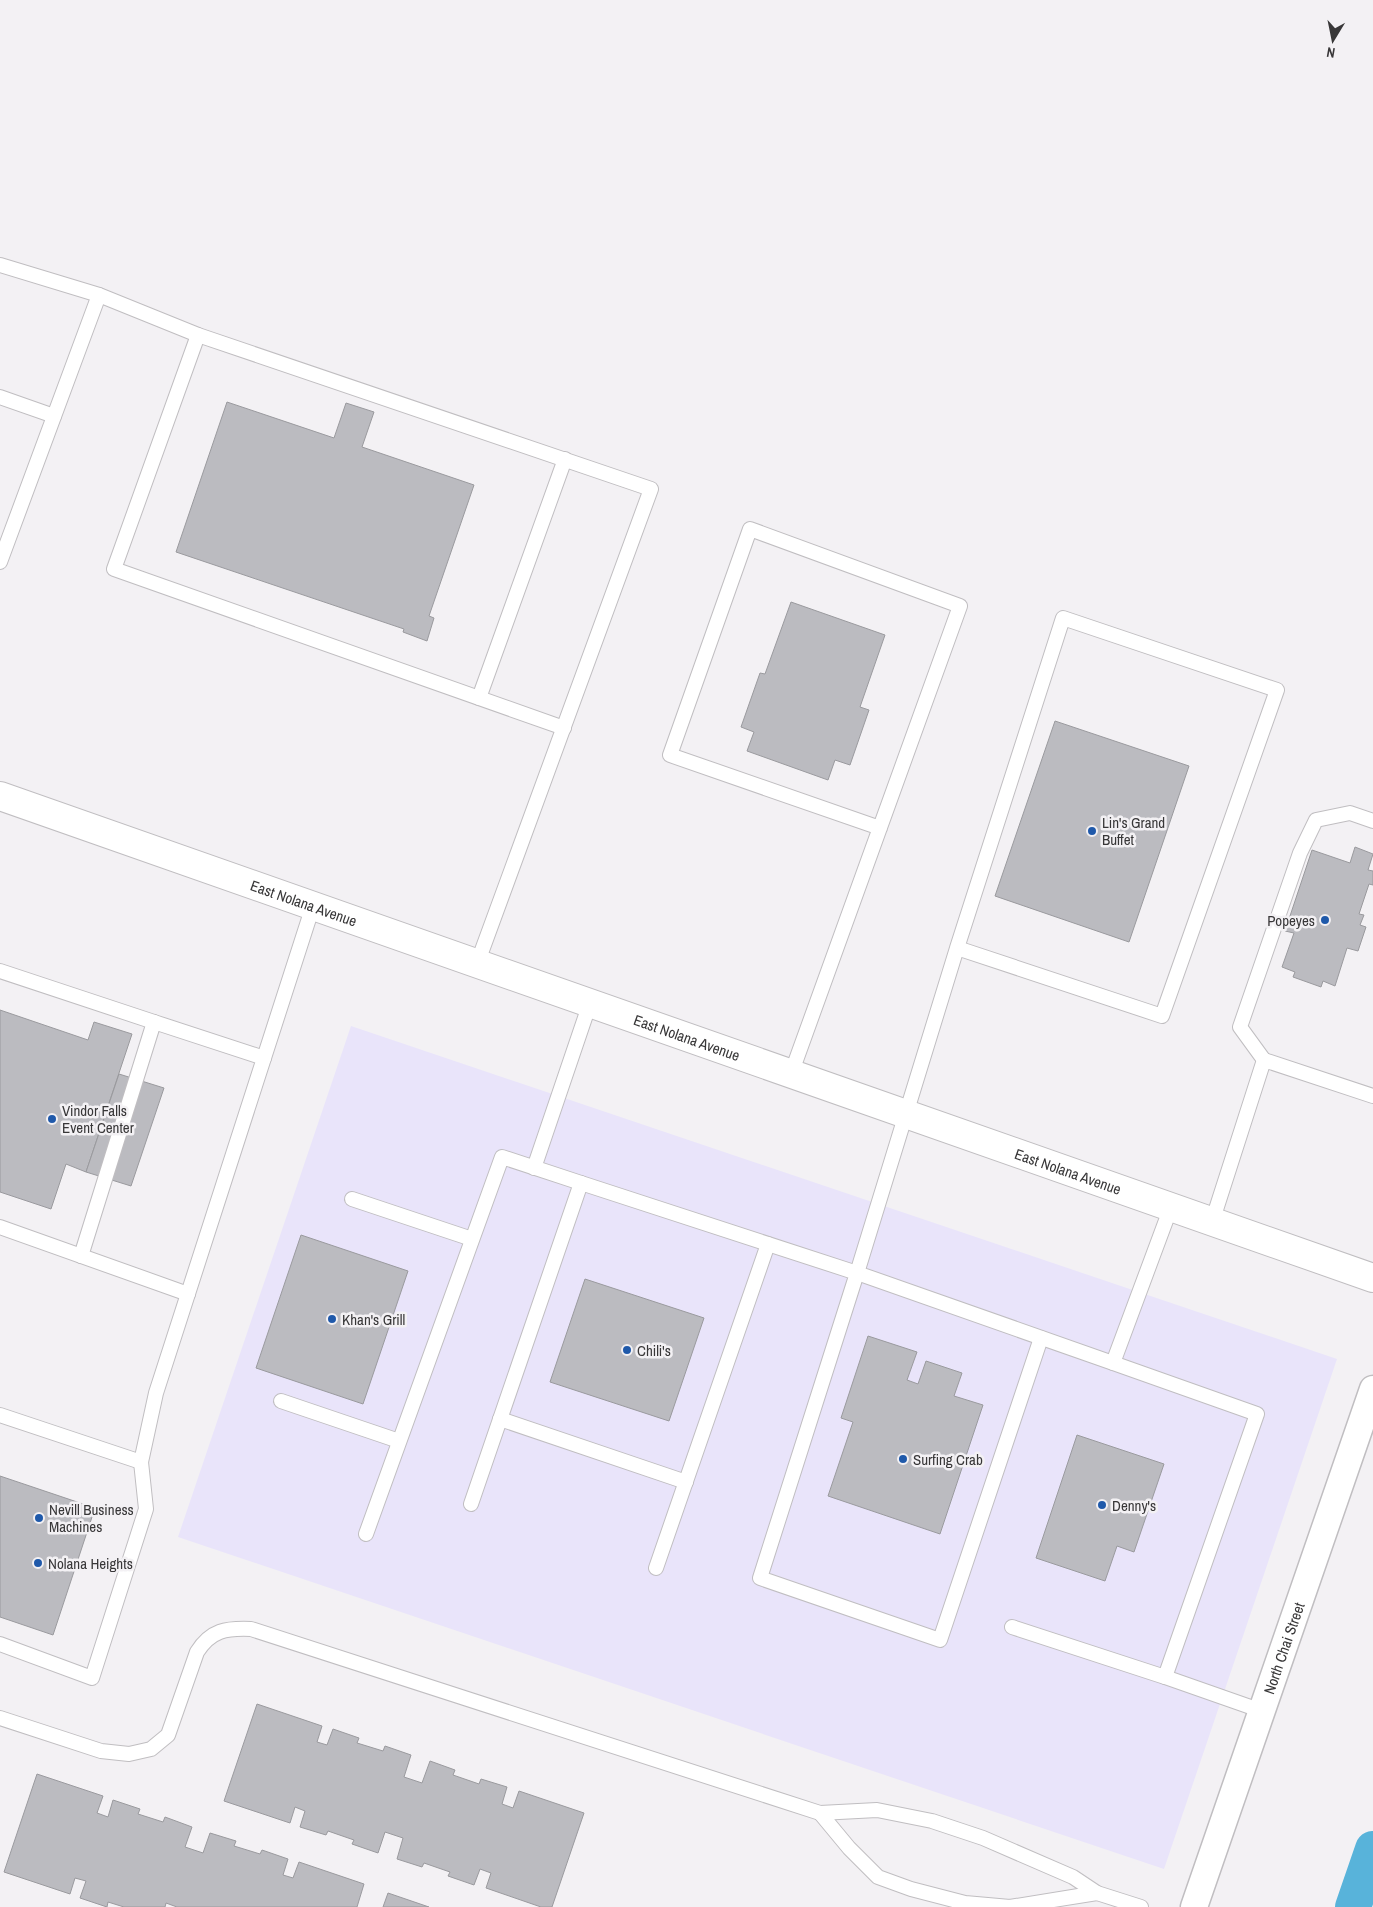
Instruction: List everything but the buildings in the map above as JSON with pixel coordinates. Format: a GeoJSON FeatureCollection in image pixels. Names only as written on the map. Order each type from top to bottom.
{"type":"FeatureCollection","features":[{"type":"Feature","properties":{"kind":"main road","name":"East Nolana Avenue"},"geometry":{"type":"LineString","coordinates":[[0,796],[1373,1278]]}},
{"type":"Feature","properties":{"kind":"street","name":"North Chai Street"},"geometry":{"type":"LineString","coordinates":[[1194,1907],[1373,1389]]}},
{"type":"Feature","properties":{"kind":"lane"},"geometry":{"type":"LineString","coordinates":[[0,265],[98,295],[198,334],[651,489],[477,964]]}},
{"type":"Feature","properties":{"kind":"lane"},"geometry":{"type":"LineString","coordinates":[[0,562],[98,295]]}},
{"type":"Feature","properties":{"kind":"lane"},"geometry":{"type":"LineString","coordinates":[[198,334],[114,569],[564,728]]}},
{"type":"Feature","properties":{"kind":"lane"},"geometry":{"type":"LineString","coordinates":[[0,398],[54,416]]}},
{"type":"Feature","properties":{"kind":"lane"},"geometry":{"type":"LineString","coordinates":[[479,698],[565,459]]}},
{"type":"Feature","properties":{"kind":"lane"},"geometry":{"type":"LineString","coordinates":[[791,1074],[880,828],[960,606],[750,529],[670,755],[880,828]]}},
{"type":"Feature","properties":{"kind":"lane"},"geometry":{"type":"LineString","coordinates":[[957,948],[1162,1016],[1277,690],[1063,618],[957,948],[857,1273],[760,1578],[940,1640],[1041,1338]]}},
{"type":"Feature","properties":{"kind":"lane"},"geometry":{"type":"LineString","coordinates":[[1373,821],[1350,813],[1316,820],[1300,853],[1240,1027],[1264,1060],[1373,1096]]}},
{"type":"Feature","properties":{"kind":"lane"},"geometry":{"type":"LineString","coordinates":[[0,1644],[92,1678],[146,1509],[141,1462],[156,1393],[314,906]]}},
{"type":"Feature","properties":{"kind":"lane"},"geometry":{"type":"LineString","coordinates":[[0,971],[264,1058]]}},
{"type":"Feature","properties":{"kind":"lane"},"geometry":{"type":"LineString","coordinates":[[534,1168],[590,1003]]}},
{"type":"Feature","properties":{"kind":"lane"},"geometry":{"type":"LineString","coordinates":[[81,1256],[154,1022]]}},
{"type":"Feature","properties":{"kind":"lane"},"geometry":{"type":"LineString","coordinates":[[1212,1222],[1264,1060]]}},
{"type":"Feature","properties":{"kind":"lane"},"geometry":{"type":"LineString","coordinates":[[366,1534],[502,1157],[857,1273],[1257,1414],[1165,1677]]}},
{"type":"Feature","properties":{"kind":"lane"},"geometry":{"type":"LineString","coordinates":[[471,1504],[580,1183]]}},
{"type":"Feature","properties":{"kind":"lane"},"geometry":{"type":"LineString","coordinates":[[352,1199],[472,1238]]}},
{"type":"Feature","properties":{"kind":"lane"},"geometry":{"type":"LineString","coordinates":[[1113,1363],[1171,1207]]}},
{"type":"Feature","properties":{"kind":"lane"},"geometry":{"type":"LineString","coordinates":[[0,1227],[188,1294]]}},
{"type":"Feature","properties":{"kind":"lane"},"geometry":{"type":"LineString","coordinates":[[656,1568],[768,1244]]}},
{"type":"Feature","properties":{"kind":"lane"},"geometry":{"type":"LineString","coordinates":[[281,1401],[399,1441]]}},
{"type":"Feature","properties":{"kind":"lane"},"geometry":{"type":"LineString","coordinates":[[0,1414],[141,1462]]}},
{"type":"Feature","properties":{"kind":"lane"},"geometry":{"type":"LineString","coordinates":[[500,1419],[686,1482]]}},
{"type":"Feature","properties":{"kind":"lane"},"geometry":{"type":"LineString","coordinates":[[1012,1627],[1262,1710]]}},
{"type":"Feature","properties":{"kind":"lane"},"geometry":{"type":"LineString","coordinates":[[0,1718],[102,1751],[129,1754],[151,1749],[168,1735],[197,1652],[204,1640],[227,1628],[251,1628],[820,1813],[877,1810],[932,1821],[983,1838],[1073,1877],[1097,1893],[1141,1907]]}},
{"type":"Feature","properties":{"kind":"lane"},"geometry":{"type":"LineString","coordinates":[[820,1813],[849,1848],[878,1877],[911,1889],[965,1903],[1010,1907],[1097,1893]]}},
{"type":"Feature","properties":{"kind":"lane"},"geometry":{"type":"LineString","coordinates":[[1092,1907],[1097,1893]]}},
{"type":"Feature","properties":{"kind":"shaded area"},"geometry":{"type":"Polygon","coordinates":[[[351,1026],[1337,1359],[1164,1869],[178,1537],[351,1026]]]}},
{"type":"Feature","properties":{"kind":"waterway"},"geometry":{"type":"LineString","coordinates":[[1353,1907],[1373,1849]]}},
{"type":"Feature","properties":{"kind":"place","name":"Lin's Grand Buffet"},"geometry":{"type":"Point","coordinates":[1092,831]}},
{"type":"Feature","properties":{"kind":"place","name":"Popeyes"},"geometry":{"type":"Point","coordinates":[1325,920]}},
{"type":"Feature","properties":{"kind":"place","name":"Vindor Falls Event Center"},"geometry":{"type":"Point","coordinates":[52,1119]}},
{"type":"Feature","properties":{"kind":"place","name":"Khan's Grill"},"geometry":{"type":"Point","coordinates":[332,1319]}},
{"type":"Feature","properties":{"kind":"place","name":"Chili's"},"geometry":{"type":"Point","coordinates":[627,1350]}},
{"type":"Feature","properties":{"kind":"place","name":"Surfing Crab"},"geometry":{"type":"Point","coordinates":[903,1459]}},
{"type":"Feature","properties":{"kind":"place","name":"Denny's"},"geometry":{"type":"Point","coordinates":[1102,1505]}},
{"type":"Feature","properties":{"kind":"place","name":"Nevill Business Machines"},"geometry":{"type":"Point","coordinates":[39,1518]}},
{"type":"Feature","properties":{"kind":"place","name":"Nolana Heights"},"geometry":{"type":"Point","coordinates":[38,1563]}}]}
